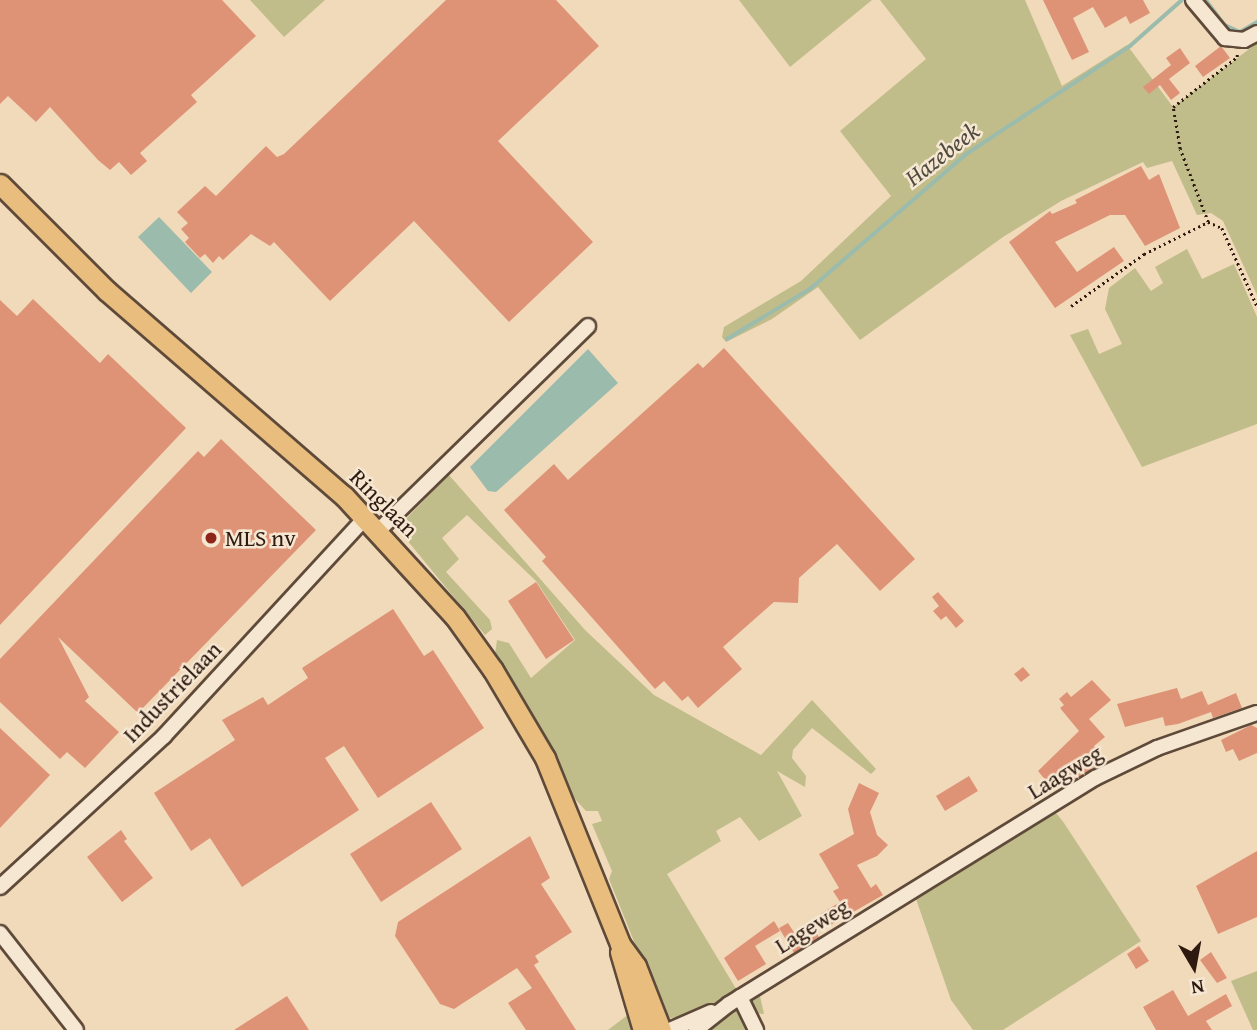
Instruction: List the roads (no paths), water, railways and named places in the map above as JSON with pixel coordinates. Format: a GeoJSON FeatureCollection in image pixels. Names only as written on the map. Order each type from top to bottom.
{"type":"FeatureCollection","features":[{"type":"Feature","properties":{"kind":"main road","name":"Ringlaan"},"geometry":{"type":"LineString","coordinates":[[0,184],[107,291],[372,524],[461,626],[527,726],[565,802],[620,944],[636,966],[661,1030]]}},
{"type":"Feature","properties":{"kind":"main road","name":"Ringlaan"},"geometry":{"type":"LineString","coordinates":[[620,944],[620,959],[643,1030]]}},
{"type":"Feature","properties":{"kind":"street"},"geometry":{"type":"LineString","coordinates":[[1193,0],[1219,33],[1237,41],[1257,33]]}},
{"type":"Feature","properties":{"kind":"street","name":"Industrielaan"},"geometry":{"type":"LineString","coordinates":[[0,887],[164,736],[372,524],[588,326]]}},
{"type":"Feature","properties":{"kind":"street","name":"Laagweg"},"geometry":{"type":"LineString","coordinates":[[909,893],[1095,778],[1157,748],[1257,713]]}},
{"type":"Feature","properties":{"kind":"street","name":"Lageweg"},"geometry":{"type":"LineString","coordinates":[[670,1030],[734,1000],[909,893]]}},
{"type":"Feature","properties":{"kind":"street"},"geometry":{"type":"LineString","coordinates":[[0,933],[76,1030]]}},
{"type":"Feature","properties":{"kind":"street"},"geometry":{"type":"LineString","coordinates":[[734,1000],[756,1030]]}},
{"type":"Feature","properties":{"kind":"street","name":"Lageweg"},"geometry":{"type":"LineString","coordinates":[[696,1030],[734,1000]]}},
{"type":"Feature","properties":{"kind":"waterway","name":"Hazebeek"},"geometry":{"type":"LineString","coordinates":[[727,339],[810,289],[965,155],[1130,46],[1182,0]]}},
{"type":"Feature","properties":{"kind":"waterway","name":"Hazebeek"},"geometry":{"type":"LineString","coordinates":[[1206,0],[1225,25],[1240,32],[1257,22]]}},
{"type":"Feature","properties":{"kind":"place","name":"MLS nv"},"geometry":{"type":"Point","coordinates":[211,538]}}]}
